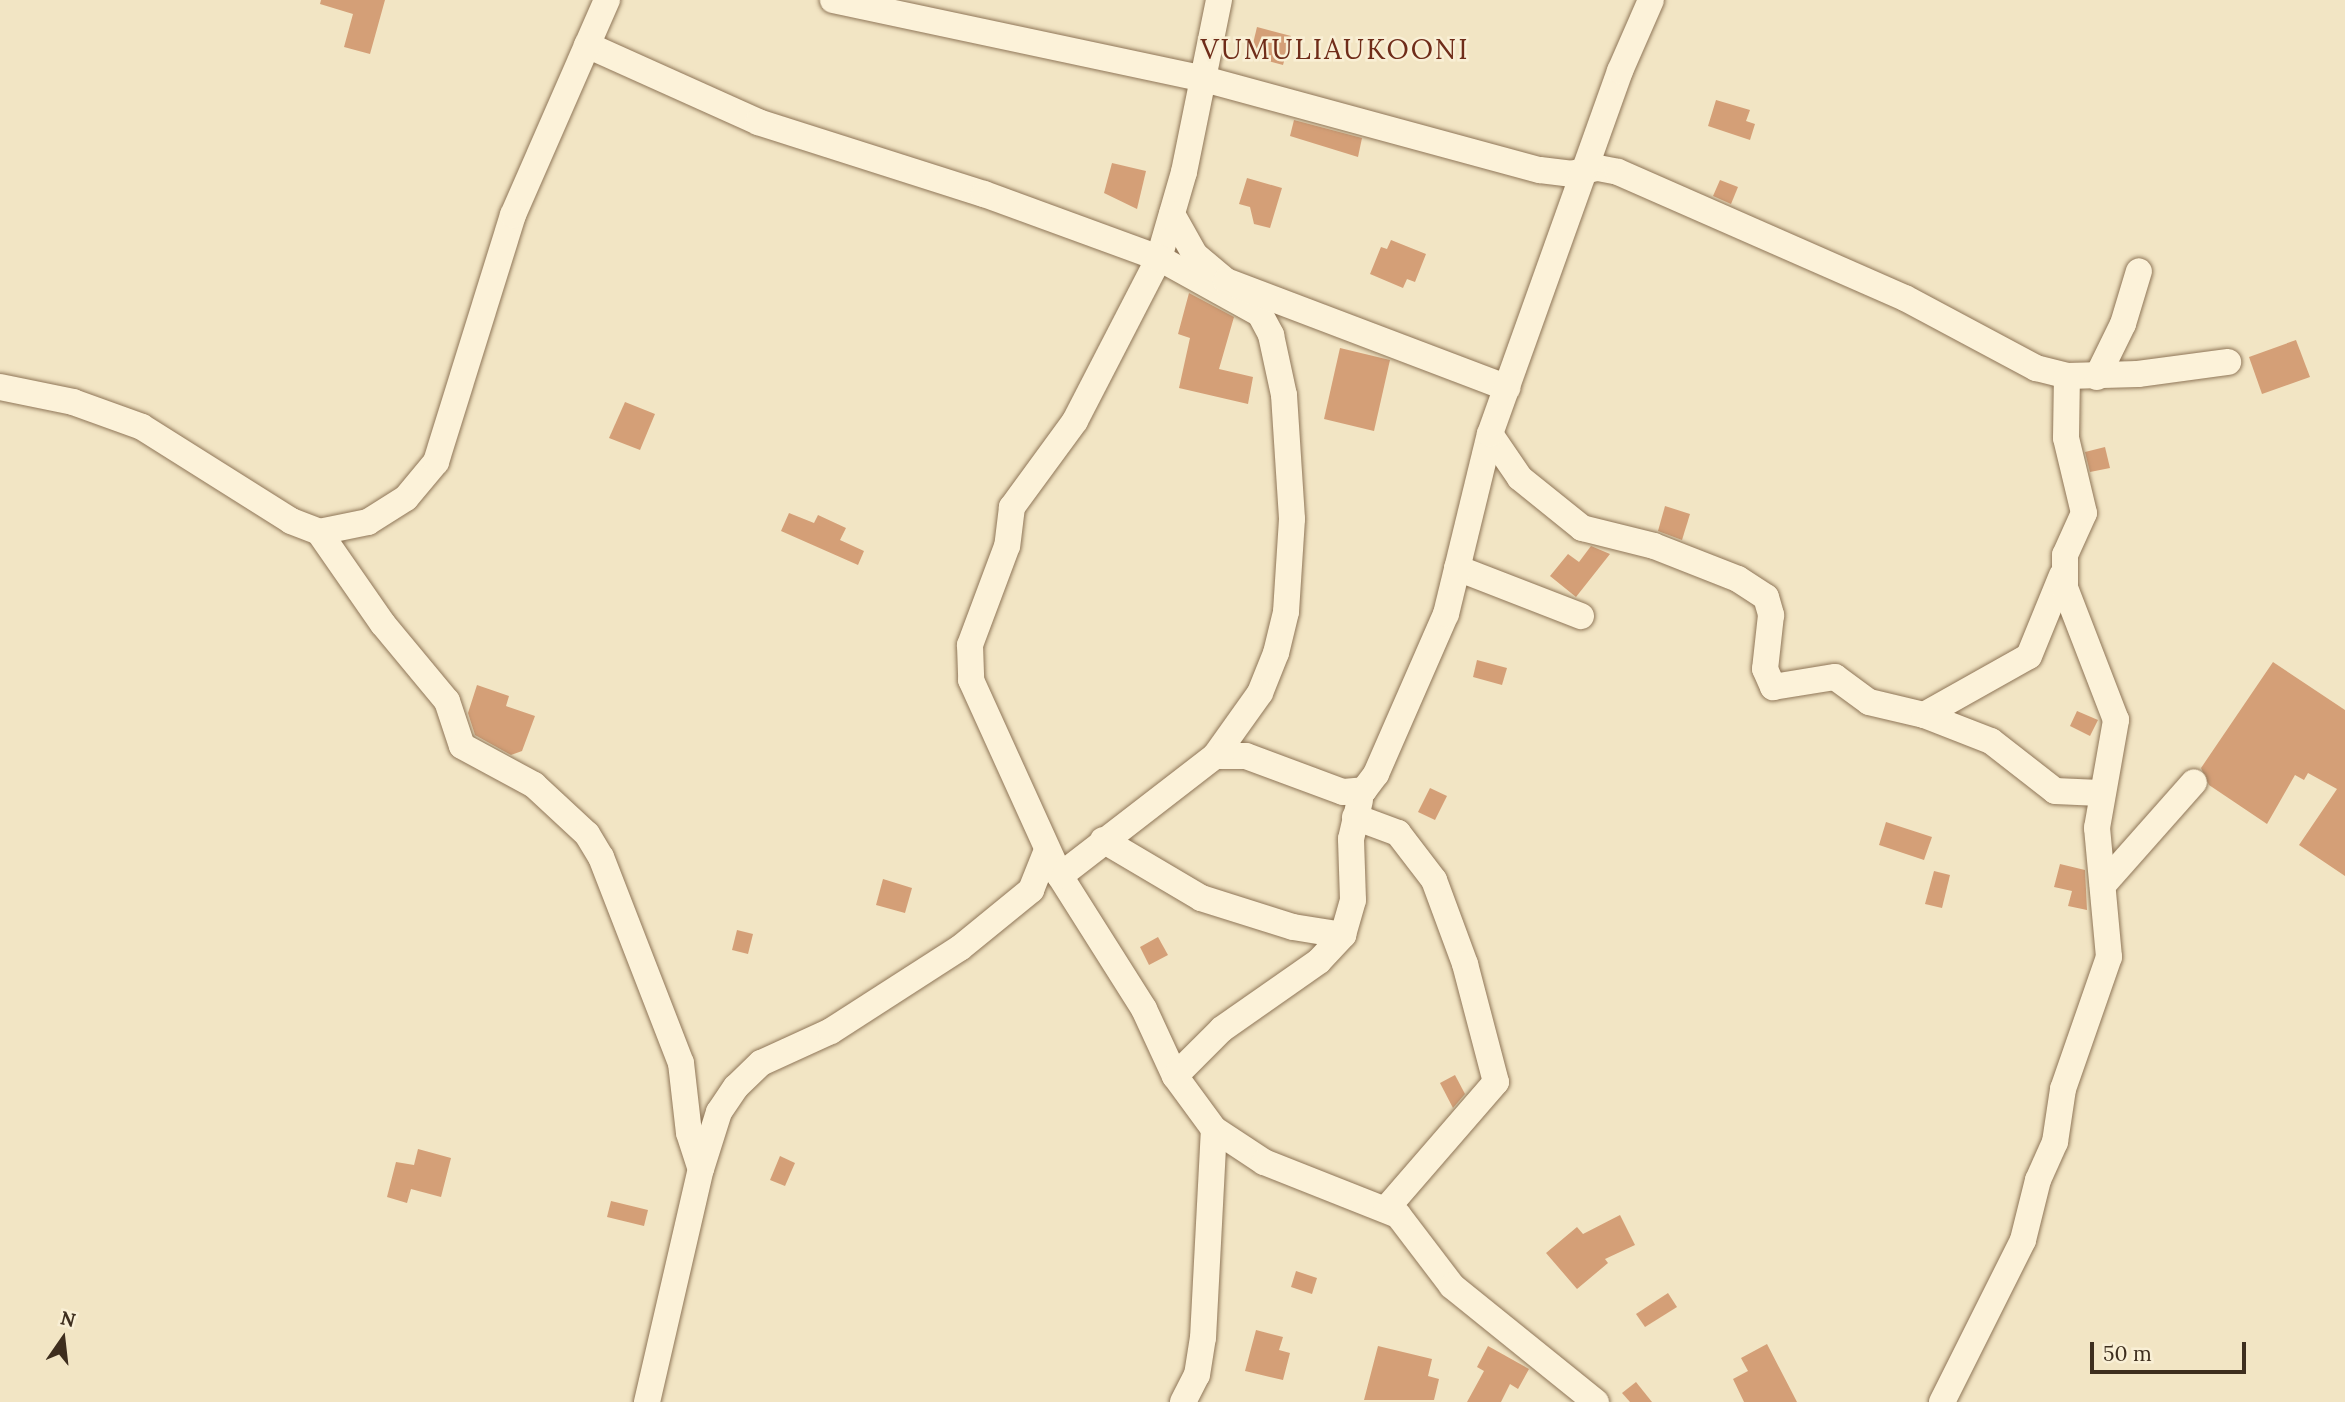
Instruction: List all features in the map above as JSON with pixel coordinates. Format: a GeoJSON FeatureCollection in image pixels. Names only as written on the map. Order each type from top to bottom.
{"type":"FeatureCollection","features":[{"type":"Feature","properties":{"kind":"street"},"geometry":{"type":"LineString","coordinates":[[0,387],[73,401],[142,427],[291,521],[319,532],[368,522],[427,479],[446,436],[513,215],[607,0]]}},
{"type":"Feature","properties":{"kind":"street"},"geometry":{"type":"LineString","coordinates":[[833,0],[1204,79],[1519,166],[1564,174],[1585,168],[1618,172],[1905,298],[2013,357],[2067,376],[2097,377],[2228,362]]}},
{"type":"Feature","properties":{"kind":"street"},"geometry":{"type":"LineString","coordinates":[[1219,0],[1204,79],[1159,258],[1065,438],[1018,495],[1007,546],[970,645],[971,681],[980,709],[1060,876],[1144,1009],[1174,1076],[1214,1129],[1264,1162],[1387,1208],[1452,1286],[1596,1402]]}},
{"type":"Feature","properties":{"kind":"street"},"geometry":{"type":"LineString","coordinates":[[1174,1076],[1222,1029],[1319,961],[1343,935],[1353,900],[1355,817],[1364,790],[1424,671],[1457,568],[1490,434],[1585,168],[1651,0]]}},
{"type":"Feature","properties":{"kind":"street"},"geometry":{"type":"LineString","coordinates":[[587,45],[758,122],[984,194],[1159,258],[1260,314],[1271,335],[1284,395],[1292,519],[1286,612],[1260,693],[1215,756],[1103,840],[1060,876]]}},
{"type":"Feature","properties":{"kind":"street"},"geometry":{"type":"LineString","coordinates":[[1172,214],[1195,254],[1226,281],[1507,388]]}},
{"type":"Feature","properties":{"kind":"street"},"geometry":{"type":"LineString","coordinates":[[2097,377],[2119,334],[2139,271]]}},
{"type":"Feature","properties":{"kind":"street"},"geometry":{"type":"LineString","coordinates":[[1924,715],[2029,656],[2084,513],[2066,438],[2067,376]]}},
{"type":"Feature","properties":{"kind":"street"},"geometry":{"type":"LineString","coordinates":[[1490,434],[1520,478],[1582,528],[1654,546],[1738,579],[1766,597],[1772,615],[1765,669],[1773,687],[1789,689],[1824,675],[1847,682],[1870,702],[1924,715],[1991,741],[2055,791],[2100,793]]}},
{"type":"Feature","properties":{"kind":"street"},"geometry":{"type":"LineString","coordinates":[[319,532],[390,633],[447,701],[462,746],[534,785],[587,834],[601,857],[681,1062],[689,1133],[701,1169]]}},
{"type":"Feature","properties":{"kind":"street"},"geometry":{"type":"LineString","coordinates":[[1457,568],[1581,616]]}},
{"type":"Feature","properties":{"kind":"street"},"geometry":{"type":"LineString","coordinates":[[1942,1402],[1952,1373],[2011,1270],[2055,1142],[2063,1089],[2109,957],[2097,828],[2100,793],[2116,720],[2072,615],[2064,570]]}},
{"type":"Feature","properties":{"kind":"street"},"geometry":{"type":"LineString","coordinates":[[1215,756],[1246,756],[1322,788],[1364,790]]}},
{"type":"Feature","properties":{"kind":"street"},"geometry":{"type":"LineString","coordinates":[[2103,885],[2194,782]]}},
{"type":"Feature","properties":{"kind":"street"},"geometry":{"type":"LineString","coordinates":[[1355,817],[1398,833],[1434,880],[1465,964],[1496,1082],[1387,1208]]}},
{"type":"Feature","properties":{"kind":"street"},"geometry":{"type":"LineString","coordinates":[[1103,840],[1201,898],[1293,927],[1343,935]]}},
{"type":"Feature","properties":{"kind":"street"},"geometry":{"type":"LineString","coordinates":[[647,1402],[701,1169],[719,1112],[761,1063],[831,1031],[960,948],[1031,890],[1047,850]]}},
{"type":"Feature","properties":{"kind":"street"},"geometry":{"type":"LineString","coordinates":[[1183,1402],[1197,1375],[1203,1338],[1214,1129]]}},
{"type":"Feature","properties":{"kind":"building"},"geometry":{"type":"Polygon","coordinates":[[[321,0],[385,0],[370,54],[344,47],[353,14],[320,4],[321,0]]]}},
{"type":"Feature","properties":{"kind":"building"},"geometry":{"type":"Polygon","coordinates":[[[1257,27],[1291,36],[1283,65],[1250,56],[1257,27]]]}},
{"type":"Feature","properties":{"kind":"building"},"geometry":{"type":"Polygon","coordinates":[[[1716,100],[1750,110],[1746,121],[1755,124],[1750,140],[1708,126],[1716,100]]]}},
{"type":"Feature","properties":{"kind":"building"},"geometry":{"type":"Polygon","coordinates":[[[1294,120],[1362,138],[1358,157],[1290,136],[1294,120]]]}},
{"type":"Feature","properties":{"kind":"building"},"geometry":{"type":"Polygon","coordinates":[[[1112,163],[1146,171],[1137,209],[1104,193],[1112,163]]]}},
{"type":"Feature","properties":{"kind":"building"},"geometry":{"type":"Polygon","coordinates":[[[1247,178],[1282,188],[1270,228],[1254,224],[1250,207],[1239,204],[1247,178]]]}},
{"type":"Feature","properties":{"kind":"building"},"geometry":{"type":"Polygon","coordinates":[[[1720,180],[1738,187],[1731,204],[1713,196],[1720,180]]]}},
{"type":"Feature","properties":{"kind":"building"},"geometry":{"type":"Polygon","coordinates":[[[1391,240],[1426,254],[1415,282],[1407,279],[1403,288],[1370,274],[1381,247],[1387,249],[1391,240]]]}},
{"type":"Feature","properties":{"kind":"building"},"geometry":{"type":"Polygon","coordinates":[[[1189,293],[1234,317],[1219,369],[1253,377],[1248,404],[1179,388],[1190,338],[1178,334],[1189,293]]]}},
{"type":"Feature","properties":{"kind":"building"},"geometry":{"type":"Polygon","coordinates":[[[2296,340],[2310,377],[2262,394],[2249,357],[2296,340]]]}},
{"type":"Feature","properties":{"kind":"building"},"geometry":{"type":"Polygon","coordinates":[[[1340,348],[1390,360],[1374,431],[1324,419],[1340,348]]]}},
{"type":"Feature","properties":{"kind":"building"},"geometry":{"type":"Polygon","coordinates":[[[625,402],[655,414],[640,450],[609,438],[625,402]]]}},
{"type":"Feature","properties":{"kind":"building"},"geometry":{"type":"Polygon","coordinates":[[[2105,447],[2110,468],[2090,472],[2085,452],[2105,447]]]}},
{"type":"Feature","properties":{"kind":"building"},"geometry":{"type":"Polygon","coordinates":[[[1665,506],[1690,514],[1682,540],[1658,531],[1665,506]]]}},
{"type":"Feature","properties":{"kind":"building"},"geometry":{"type":"Polygon","coordinates":[[[789,513],[814,523],[818,515],[846,528],[840,540],[864,551],[858,565],[781,531],[789,513]]]}},
{"type":"Feature","properties":{"kind":"building"},"geometry":{"type":"Polygon","coordinates":[[[1591,546],[1610,554],[1576,597],[1550,576],[1568,554],[1579,562],[1591,546]]]}},
{"type":"Feature","properties":{"kind":"building"},"geometry":{"type":"Polygon","coordinates":[[[1477,660],[1507,668],[1502,685],[1473,677],[1477,660]]]}},
{"type":"Feature","properties":{"kind":"building"},"geometry":{"type":"Polygon","coordinates":[[[2273,662],[2345,710],[2345,876],[2299,845],[2337,789],[2308,773],[2304,780],[2295,775],[2267,824],[2209,785],[2201,768],[2273,662]]]}},
{"type":"Feature","properties":{"kind":"building"},"geometry":{"type":"Polygon","coordinates":[[[477,685],[509,696],[506,706],[535,716],[522,751],[511,755],[475,735],[468,713],[477,685]]]}},
{"type":"Feature","properties":{"kind":"building"},"geometry":{"type":"Polygon","coordinates":[[[2077,711],[2098,720],[2090,736],[2070,726],[2077,711]]]}},
{"type":"Feature","properties":{"kind":"building"},"geometry":{"type":"Polygon","coordinates":[[[1430,788],[1447,796],[1435,820],[1418,812],[1430,788]]]}},
{"type":"Feature","properties":{"kind":"building"},"geometry":{"type":"Polygon","coordinates":[[[1886,822],[1932,837],[1924,860],[1879,845],[1886,822]]]}},
{"type":"Feature","properties":{"kind":"building"},"geometry":{"type":"Polygon","coordinates":[[[2060,864],[2085,870],[2087,910],[2068,906],[2072,891],[2054,887],[2060,864]]]}},
{"type":"Feature","properties":{"kind":"building"},"geometry":{"type":"Polygon","coordinates":[[[1934,871],[1950,875],[1942,908],[1925,904],[1934,871]]]}},
{"type":"Feature","properties":{"kind":"building"},"geometry":{"type":"Polygon","coordinates":[[[883,879],[912,888],[905,913],[876,905],[883,879]]]}},
{"type":"Feature","properties":{"kind":"building"},"geometry":{"type":"Polygon","coordinates":[[[737,930],[753,934],[748,954],[732,950],[737,930]]]}},
{"type":"Feature","properties":{"kind":"building"},"geometry":{"type":"Polygon","coordinates":[[[1158,937],[1168,955],[1149,965],[1140,947],[1158,937]]]}},
{"type":"Feature","properties":{"kind":"building"},"geometry":{"type":"Polygon","coordinates":[[[1455,1075],[1465,1094],[1453,1108],[1440,1083],[1455,1075]]]}},
{"type":"Feature","properties":{"kind":"building"},"geometry":{"type":"Polygon","coordinates":[[[418,1149],[451,1158],[441,1197],[411,1189],[407,1203],[387,1197],[396,1162],[414,1165],[418,1149]]]}},
{"type":"Feature","properties":{"kind":"building"},"geometry":{"type":"Polygon","coordinates":[[[780,1156],[795,1163],[785,1186],[770,1180],[780,1156]]]}},
{"type":"Feature","properties":{"kind":"building"},"geometry":{"type":"Polygon","coordinates":[[[611,1201],[648,1210],[644,1226],[607,1217],[611,1201]]]}},
{"type":"Feature","properties":{"kind":"building"},"geometry":{"type":"Polygon","coordinates":[[[1620,1215],[1635,1245],[1605,1259],[1608,1263],[1577,1289],[1546,1253],[1577,1227],[1583,1234],[1620,1215]]]}},
{"type":"Feature","properties":{"kind":"building"},"geometry":{"type":"Polygon","coordinates":[[[1296,1271],[1317,1278],[1312,1294],[1291,1287],[1296,1271]]]}},
{"type":"Feature","properties":{"kind":"building"},"geometry":{"type":"Polygon","coordinates":[[[1668,1293],[1677,1307],[1645,1327],[1636,1314],[1668,1293]]]}},
{"type":"Feature","properties":{"kind":"building"},"geometry":{"type":"Polygon","coordinates":[[[1256,1330],[1283,1337],[1279,1350],[1290,1353],[1283,1380],[1245,1371],[1256,1330]]]}},
{"type":"Feature","properties":{"kind":"building"},"geometry":{"type":"Polygon","coordinates":[[[1767,1344],[1797,1402],[1744,1402],[1733,1379],[1748,1371],[1741,1358],[1767,1344]]]}},
{"type":"Feature","properties":{"kind":"building"},"geometry":{"type":"Polygon","coordinates":[[[1378,1346],[1432,1359],[1428,1376],[1439,1379],[1434,1400],[1364,1400],[1378,1346]]]}},
{"type":"Feature","properties":{"kind":"building"},"geometry":{"type":"Polygon","coordinates":[[[1488,1346],[1529,1369],[1518,1389],[1510,1384],[1501,1402],[1467,1402],[1484,1371],[1477,1367],[1488,1346]]]}},
{"type":"Feature","properties":{"kind":"building"},"geometry":{"type":"Polygon","coordinates":[[[1636,1382],[1652,1402],[1630,1402],[1622,1393],[1636,1382]]]}},
{"type":"Feature","properties":{"kind":"district","name":"VUMULIAUKOONI"},"geometry":{"type":"Point","coordinates":[1335,49]}}]}
